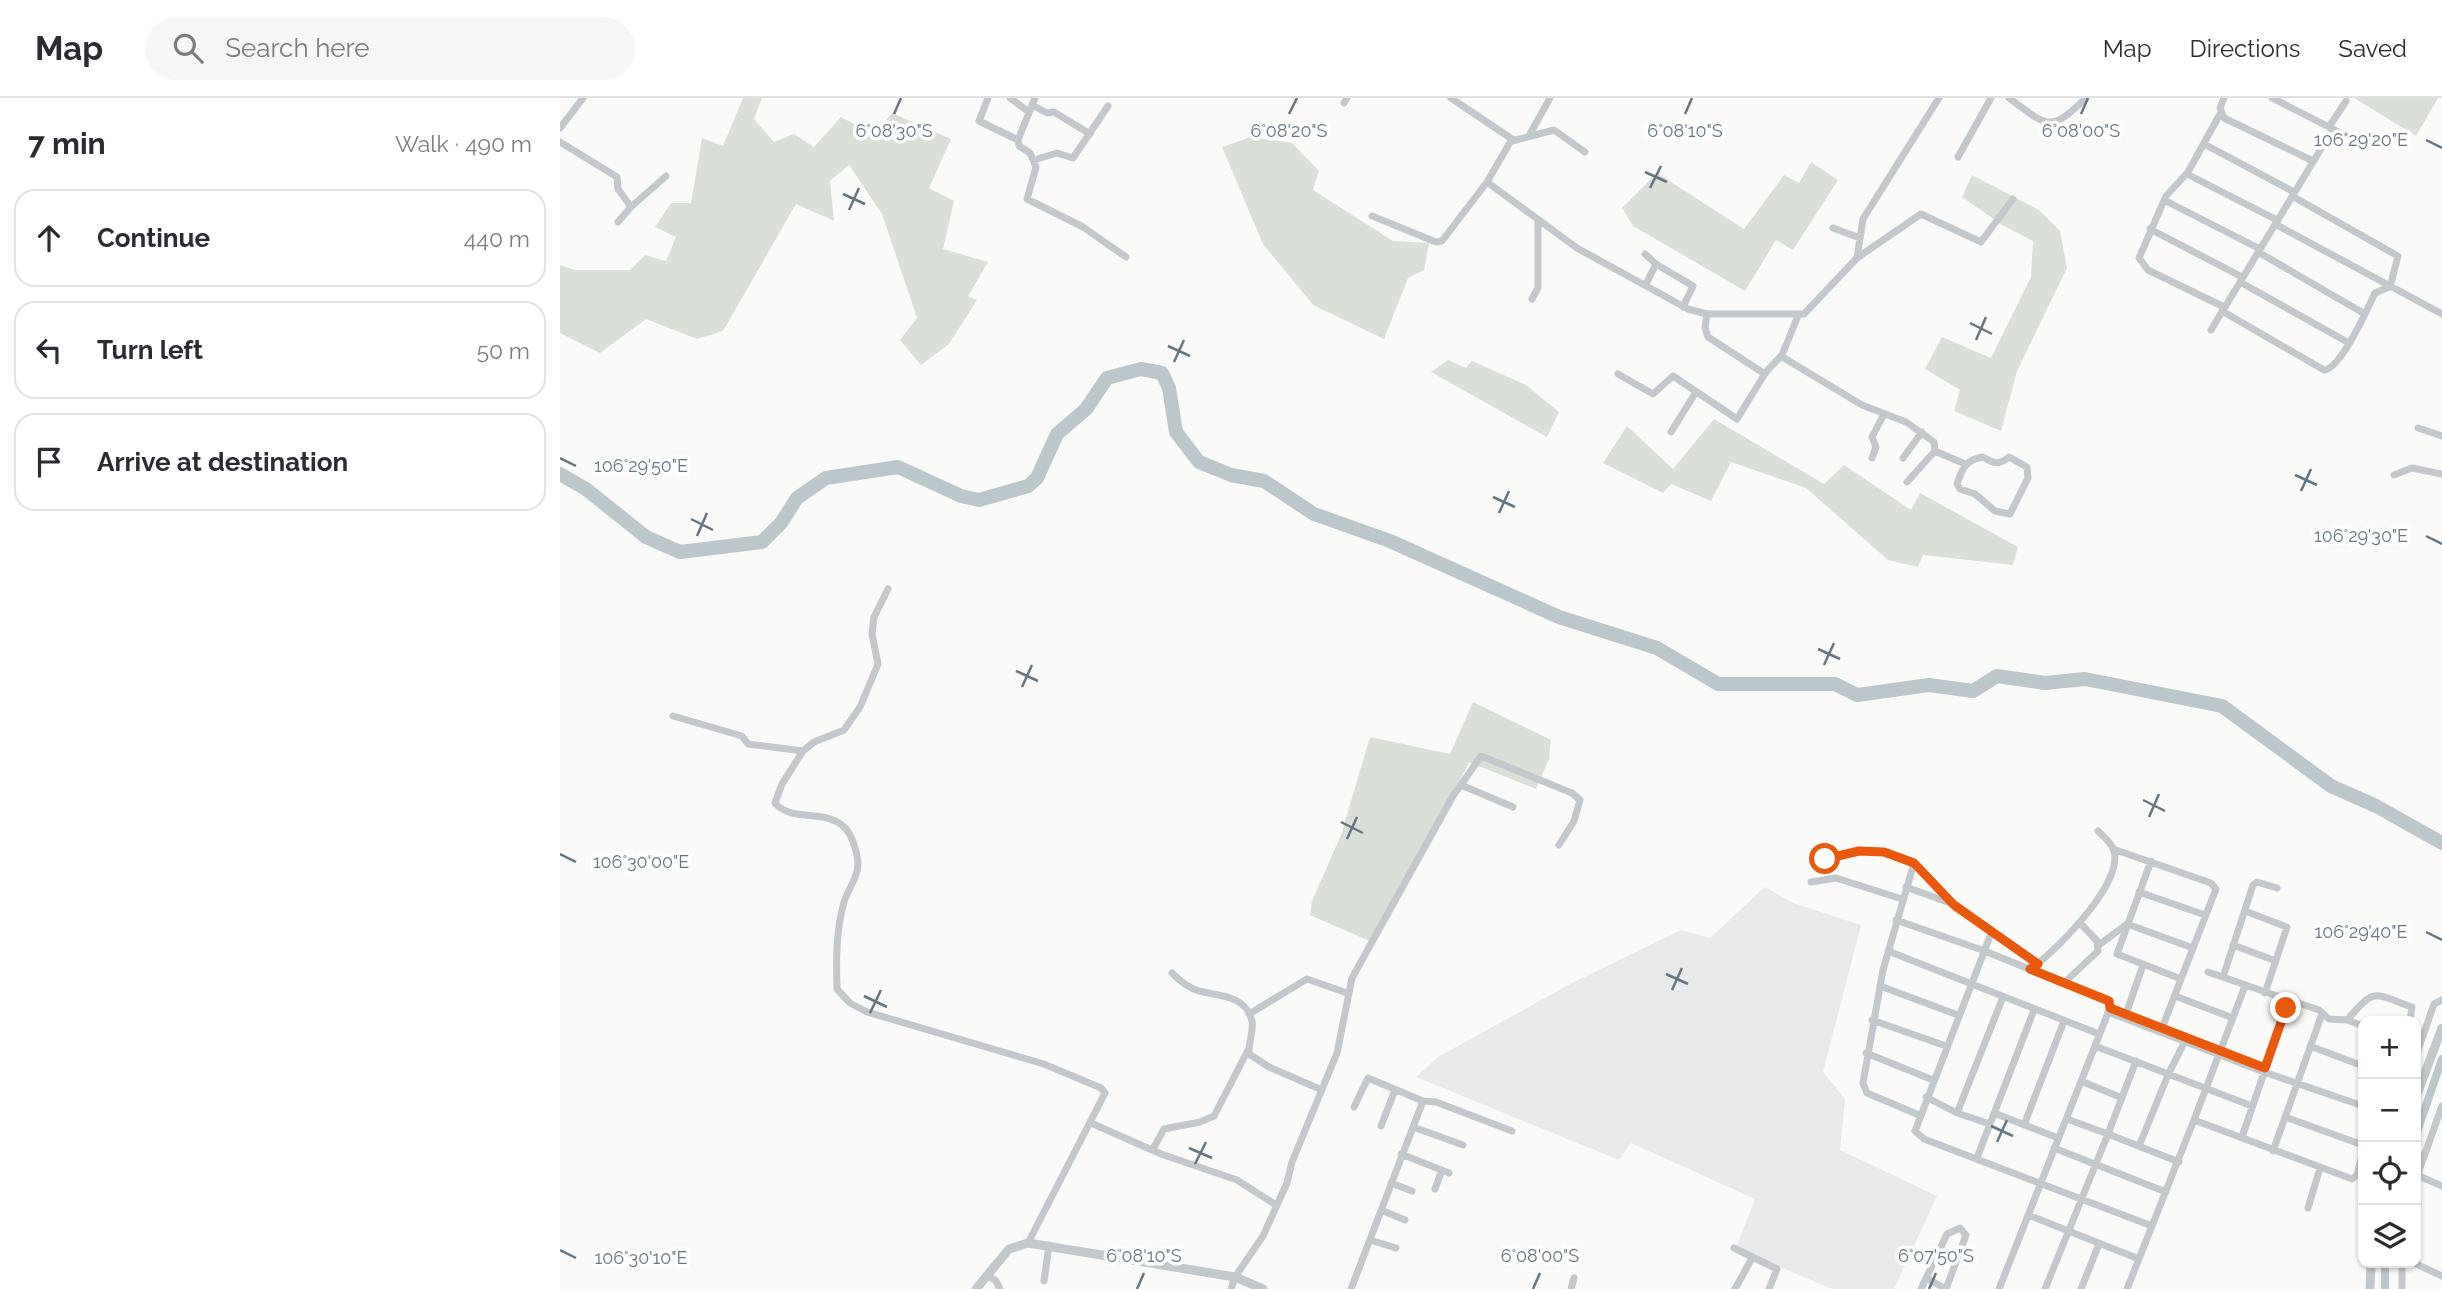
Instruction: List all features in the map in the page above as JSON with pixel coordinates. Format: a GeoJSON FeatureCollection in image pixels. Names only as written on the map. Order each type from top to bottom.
{"type":"FeatureCollection","features":[{"type":"Feature","properties":{"kind":"street"},"geometry":{"type":"LineString","coordinates":[[560,128],[583,98]]}},
{"type":"Feature","properties":{"kind":"street"},"geometry":{"type":"LineString","coordinates":[[988,98],[979,121],[1018,140]]}},
{"type":"Feature","properties":{"kind":"street"},"geometry":{"type":"LineString","coordinates":[[1010,98],[1047,113],[1054,112],[1090,134]]}},
{"type":"Feature","properties":{"kind":"street"},"geometry":{"type":"LineString","coordinates":[[1451,98],[1506,132],[1512,141]]}},
{"type":"Feature","properties":{"kind":"street"},"geometry":{"type":"LineString","coordinates":[[1530,134],[1550,98]]}},
{"type":"Feature","properties":{"kind":"street"},"geometry":{"type":"LineString","coordinates":[[1857,258],[1863,219],[1939,98]]}},
{"type":"Feature","properties":{"kind":"street"},"geometry":{"type":"LineString","coordinates":[[1958,157],[1992,98]]}},
{"type":"Feature","properties":{"kind":"street"},"geometry":{"type":"LineString","coordinates":[[2009,98],[2036,117],[2055,124],[2063,121],[2086,98]]}},
{"type":"Feature","properties":{"kind":"street"},"geometry":{"type":"LineString","coordinates":[[2224,98],[2220,114],[2187,174],[2164,200],[2138,258],[2142,265],[2223,309],[2324,370],[2335,365],[2375,293],[2390,287]]}},
{"type":"Feature","properties":{"kind":"street"},"geometry":{"type":"LineString","coordinates":[[2272,98],[2360,144]]}},
{"type":"Feature","properties":{"kind":"street"},"geometry":{"type":"LineString","coordinates":[[2211,330],[2346,101]]}},
{"type":"Feature","properties":{"kind":"street"},"geometry":{"type":"LineString","coordinates":[[1032,105],[1018,140],[1019,146],[1027,150],[1034,160],[1036,172],[1027,199],[1083,227],[1126,257]]}},
{"type":"Feature","properties":{"kind":"street"},"geometry":{"type":"LineString","coordinates":[[1034,160],[1057,153],[1073,158],[1108,106]]}},
{"type":"Feature","properties":{"kind":"street"},"geometry":{"type":"LineString","coordinates":[[2220,114],[2313,161]]}},
{"type":"Feature","properties":{"kind":"street"},"geometry":{"type":"LineString","coordinates":[[1372,216],[1436,242],[1442,241],[1486,182],[1512,141],[1530,134],[1557,131],[1585,152]]}},
{"type":"Feature","properties":{"kind":"street"},"geometry":{"type":"LineString","coordinates":[[560,142],[614,173],[618,190],[631,207]]}},
{"type":"Feature","properties":{"kind":"street"},"geometry":{"type":"LineString","coordinates":[[2204,144],[2398,256],[2390,287]]}},
{"type":"Feature","properties":{"kind":"street"},"geometry":{"type":"LineString","coordinates":[[2187,174],[2442,314]]}},
{"type":"Feature","properties":{"kind":"street"},"geometry":{"type":"LineString","coordinates":[[618,222],[666,176]]}},
{"type":"Feature","properties":{"kind":"street"},"geometry":{"type":"LineString","coordinates":[[1486,182],[1538,223],[1683,307],[1707,314],[1770,312],[1798,316]]}},
{"type":"Feature","properties":{"kind":"street"},"geometry":{"type":"LineString","coordinates":[[1618,374],[1648,393],[1656,392],[1673,376],[1737,419],[1765,374],[1782,355],[1798,316],[1857,258],[1921,214],[1982,242],[2013,200]]}},
{"type":"Feature","properties":{"kind":"street"},"geometry":{"type":"LineString","coordinates":[[2164,200],[2259,251],[2365,314]]}},
{"type":"Feature","properties":{"kind":"street"},"geometry":{"type":"LineString","coordinates":[[1532,299],[1538,288],[1538,223]]}},
{"type":"Feature","properties":{"kind":"street"},"geometry":{"type":"LineString","coordinates":[[1833,228],[1860,237]]}},
{"type":"Feature","properties":{"kind":"street"},"geometry":{"type":"LineString","coordinates":[[2150,229],[2349,343]]}},
{"type":"Feature","properties":{"kind":"street"},"geometry":{"type":"LineString","coordinates":[[1646,254],[1656,264],[1693,286],[1683,307]]}},
{"type":"Feature","properties":{"kind":"street"},"geometry":{"type":"LineString","coordinates":[[1646,284],[1656,264]]}},
{"type":"Feature","properties":{"kind":"street"},"geometry":{"type":"LineString","coordinates":[[1707,314],[1705,328],[1708,337],[1765,374]]}},
{"type":"Feature","properties":{"kind":"street"},"geometry":{"type":"LineString","coordinates":[[1782,355],[1791,364],[1922,432],[1934,442],[1935,451],[1907,482]]}},
{"type":"Feature","properties":{"kind":"street"},"geometry":{"type":"LineString","coordinates":[[1671,432],[1696,392]]}},
{"type":"Feature","properties":{"kind":"street"},"geometry":{"type":"LineString","coordinates":[[1872,458],[1876,447],[1872,437],[1884,414]]}},
{"type":"Feature","properties":{"kind":"street"},"geometry":{"type":"LineString","coordinates":[[2418,428],[2442,436]]}},
{"type":"Feature","properties":{"kind":"street"},"geometry":{"type":"LineString","coordinates":[[1903,458],[1922,432]]}},
{"type":"Feature","properties":{"kind":"street"},"geometry":{"type":"LineString","coordinates":[[1935,451],[1965,464]]}},
{"type":"Feature","properties":{"kind":"street"},"geometry":{"type":"LineString","coordinates":[[1983,457],[1993,463],[2002,463],[2009,457],[2027,467],[2028,478],[2010,513],[1995,511],[1975,494],[1960,489],[1957,484],[1965,464],[1973,458],[1983,457]]}},
{"type":"Feature","properties":{"kind":"street"},"geometry":{"type":"LineString","coordinates":[[2394,475],[2412,468],[2442,474]]}},
{"type":"Feature","properties":{"kind":"street"},"geometry":{"type":"LineString","coordinates":[[888,589],[874,617],[872,634],[878,664],[871,688],[844,730],[814,742],[803,751],[782,784],[775,803],[785,812],[817,814],[844,827],[850,833],[859,864],[845,899],[838,928],[835,959],[837,989],[842,996],[867,1012],[1044,1064],[1101,1088],[1105,1099],[1028,1243]]}},
{"type":"Feature","properties":{"kind":"street"},"geometry":{"type":"LineString","coordinates":[[673,716],[742,736],[748,744],[803,751]]}},
{"type":"Feature","properties":{"kind":"street"},"geometry":{"type":"LineString","coordinates":[[1231,1289],[1235,1277],[1258,1246],[1337,1052],[1347,993],[1384,917],[1461,785],[1481,756],[1572,793],[1580,800],[1579,808],[1559,845]]}},
{"type":"Feature","properties":{"kind":"street"},"geometry":{"type":"LineString","coordinates":[[1461,785],[1513,807]]}},
{"type":"Feature","properties":{"kind":"street"},"geometry":{"type":"LineString","coordinates":[[2098,831],[2113,849],[2214,885],[2206,915],[2162,1028]]}},
{"type":"Feature","properties":{"kind":"street"},"geometry":{"type":"LineString","coordinates":[[2034,966],[2080,923],[2096,903],[2110,871],[2113,849]]}},
{"type":"Feature","properties":{"kind":"street"},"geometry":{"type":"LineString","coordinates":[[1825,859],[1859,851],[1884,852],[1914,863],[1954,905],[2034,966]]}},
{"type":"Feature","properties":{"kind":"street"},"geometry":{"type":"LineString","coordinates":[[2151,861],[2118,956],[2181,979]]}},
{"type":"Feature","properties":{"kind":"street"},"geometry":{"type":"LineString","coordinates":[[1914,863],[1896,920],[1872,1020],[1863,1083],[1865,1090],[1919,1115]]}},
{"type":"Feature","properties":{"kind":"street"},"geometry":{"type":"LineString","coordinates":[[1811,882],[1836,878],[1902,899]]}},
{"type":"Feature","properties":{"kind":"street"},"geometry":{"type":"LineString","coordinates":[[2223,977],[2255,882],[2277,888]]}},
{"type":"Feature","properties":{"kind":"street"},"geometry":{"type":"LineString","coordinates":[[1906,887],[1954,905]]}},
{"type":"Feature","properties":{"kind":"street"},"geometry":{"type":"LineString","coordinates":[[2139,892],[2206,915]]}},
{"type":"Feature","properties":{"kind":"street"},"geometry":{"type":"LineString","coordinates":[[2245,911],[2287,927],[2266,993]]}},
{"type":"Feature","properties":{"kind":"street"},"geometry":{"type":"LineString","coordinates":[[1896,920],[2034,966],[2109,1001],[2109,1010],[1999,1289]]}},
{"type":"Feature","properties":{"kind":"street"},"geometry":{"type":"LineString","coordinates":[[2080,923],[2099,945]]}},
{"type":"Feature","properties":{"kind":"street"},"geometry":{"type":"LineString","coordinates":[[2066,982],[2098,951],[2099,945],[2127,924]]}},
{"type":"Feature","properties":{"kind":"street"},"geometry":{"type":"LineString","coordinates":[[2127,924],[2193,948]]}},
{"type":"Feature","properties":{"kind":"street"},"geometry":{"type":"LineString","coordinates":[[1992,932],[1982,950],[1915,1131],[1924,1139],[2151,1226]]}},
{"type":"Feature","properties":{"kind":"street"},"geometry":{"type":"LineString","coordinates":[[2233,945],[2276,961]]}},
{"type":"Feature","properties":{"kind":"street"},"geometry":{"type":"LineString","coordinates":[[1888,951],[2099,1034]]}},
{"type":"Feature","properties":{"kind":"street"},"geometry":{"type":"LineString","coordinates":[[2126,1014],[2143,965]]}},
{"type":"Feature","properties":{"kind":"street"},"geometry":{"type":"LineString","coordinates":[[2208,972],[2319,1010],[2329,1019],[2347,1020],[2358,1024]]}},
{"type":"Feature","properties":{"kind":"street"},"geometry":{"type":"LineString","coordinates":[[1153,1149],[1164,1129],[1200,1122],[1214,1116],[1248,1050],[1252,1029],[1249,1014],[1226,995],[1195,989],[1172,973]]}},
{"type":"Feature","properties":{"kind":"street"},"geometry":{"type":"LineString","coordinates":[[1249,1014],[1307,979],[1347,993]]}},
{"type":"Feature","properties":{"kind":"street"},"geometry":{"type":"LineString","coordinates":[[1880,986],[1958,1015]]}},
{"type":"Feature","properties":{"kind":"street"},"geometry":{"type":"LineString","coordinates":[[2127,1289],[2179,1162],[2245,986]]}},
{"type":"Feature","properties":{"kind":"street"},"geometry":{"type":"LineString","coordinates":[[2347,1020],[2371,994],[2412,1007],[2411,1016]]}},
{"type":"Feature","properties":{"kind":"street"},"geometry":{"type":"LineString","coordinates":[[2175,996],[2233,1018]]}},
{"type":"Feature","properties":{"kind":"street"},"geometry":{"type":"LineString","coordinates":[[1957,1113],[2003,997]]}},
{"type":"Feature","properties":{"kind":"street"},"geometry":{"type":"LineString","coordinates":[[2242,1137],[2289,1000]]}},
{"type":"Feature","properties":{"kind":"street"},"geometry":{"type":"LineString","coordinates":[[2421,1042],[2434,1004],[2442,1000]]}},
{"type":"Feature","properties":{"kind":"street"},"geometry":{"type":"LineString","coordinates":[[1977,1158],[2034,1010]]}},
{"type":"Feature","properties":{"kind":"street"},"geometry":{"type":"LineString","coordinates":[[2109,1010],[2162,1028],[2186,1040]]}},
{"type":"Feature","properties":{"kind":"street"},"geometry":{"type":"LineString","coordinates":[[2109,1010],[2265,1070],[2358,1101]]}},
{"type":"Feature","properties":{"kind":"street"},"geometry":{"type":"LineString","coordinates":[[2273,1151],[2322,1014]]}},
{"type":"Feature","properties":{"kind":"street"},"geometry":{"type":"LineString","coordinates":[[1872,1020],[1946,1046]]}},
{"type":"Feature","properties":{"kind":"street"},"geometry":{"type":"LineString","coordinates":[[2024,1125],[2064,1021]]}},
{"type":"Feature","properties":{"kind":"street"},"geometry":{"type":"LineString","coordinates":[[2421,1084],[2442,1028]]}},
{"type":"Feature","properties":{"kind":"street"},"geometry":{"type":"LineString","coordinates":[[2139,1146],[2168,1074],[2186,1040]]}},
{"type":"Feature","properties":{"kind":"street"},"geometry":{"type":"LineString","coordinates":[[2095,1046],[2252,1106]]}},
{"type":"Feature","properties":{"kind":"street"},"geometry":{"type":"LineString","coordinates":[[2310,1046],[2358,1064]]}},
{"type":"Feature","properties":{"kind":"street"},"geometry":{"type":"LineString","coordinates":[[1248,1050],[1253,1057],[1269,1067],[1322,1090]]}},
{"type":"Feature","properties":{"kind":"street"},"geometry":{"type":"LineString","coordinates":[[1866,1053],[1933,1080]]}},
{"type":"Feature","properties":{"kind":"street"},"geometry":{"type":"LineString","coordinates":[[2045,1289],[2136,1061]]}},
{"type":"Feature","properties":{"kind":"street"},"geometry":{"type":"LineString","coordinates":[[1354,1107],[1367,1079],[1512,1131]]}},
{"type":"Feature","properties":{"kind":"street"},"geometry":{"type":"LineString","coordinates":[[2081,1081],[2122,1098]]}},
{"type":"Feature","properties":{"kind":"street"},"geometry":{"type":"LineString","coordinates":[[1381,1126],[1395,1090]]}},
{"type":"Feature","properties":{"kind":"street"},"geometry":{"type":"LineString","coordinates":[[1926,1097],[1957,1113],[1990,1124]]}},
{"type":"Feature","properties":{"kind":"street"},"geometry":{"type":"LineString","coordinates":[[1351,1289],[1423,1101]]}},
{"type":"Feature","properties":{"kind":"street"},"geometry":{"type":"LineString","coordinates":[[2421,1163],[2442,1106]]}},
{"type":"Feature","properties":{"kind":"street"},"geometry":{"type":"LineString","coordinates":[[1994,1113],[2058,1138]]}},
{"type":"Feature","properties":{"kind":"street"},"geometry":{"type":"LineString","coordinates":[[2286,1117],[2358,1143]]}},
{"type":"Feature","properties":{"kind":"street"},"geometry":{"type":"LineString","coordinates":[[2067,1119],[2179,1162]]}},
{"type":"Feature","properties":{"kind":"street"},"geometry":{"type":"LineString","coordinates":[[2194,1120],[2352,1179],[2358,1171]]}},
{"type":"Feature","properties":{"kind":"street"},"geometry":{"type":"LineString","coordinates":[[1091,1122],[1153,1149],[1237,1180],[1276,1205]]}},
{"type":"Feature","properties":{"kind":"street"},"geometry":{"type":"LineString","coordinates":[[1413,1127],[1463,1144]]}},
{"type":"Feature","properties":{"kind":"street"},"geometry":{"type":"LineString","coordinates":[[2054,1148],[2166,1192]]}},
{"type":"Feature","properties":{"kind":"street"},"geometry":{"type":"LineString","coordinates":[[1401,1154],[1446,1171],[1435,1189]]}},
{"type":"Feature","properties":{"kind":"street"},"geometry":{"type":"LineString","coordinates":[[2308,1208],[2320,1168]]}},
{"type":"Feature","properties":{"kind":"street"},"geometry":{"type":"LineString","coordinates":[[2421,1179],[2442,1185]]}},
{"type":"Feature","properties":{"kind":"street"},"geometry":{"type":"LineString","coordinates":[[1391,1183],[1412,1191]]}},
{"type":"Feature","properties":{"kind":"street"},"geometry":{"type":"LineString","coordinates":[[1381,1210],[1405,1220]]}},
{"type":"Feature","properties":{"kind":"street"},"geometry":{"type":"LineString","coordinates":[[2028,1215],[2139,1259]]}},
{"type":"Feature","properties":{"kind":"street"},"geometry":{"type":"LineString","coordinates":[[1921,1289],[1926,1278],[1947,1234],[1955,1228],[1964,1229],[1966,1235],[1946,1289],[1926,1278]]}},
{"type":"Feature","properties":{"kind":"street"},"geometry":{"type":"LineString","coordinates":[[1370,1240],[1396,1248]]}},
{"type":"Feature","properties":{"kind":"street"},"geometry":{"type":"LineString","coordinates":[[976,1289],[1009,1249],[1028,1243],[1235,1277],[1263,1289]]}},
{"type":"Feature","properties":{"kind":"street"},"geometry":{"type":"LineString","coordinates":[[2081,1289],[2099,1244]]}},
{"type":"Feature","properties":{"kind":"street"},"geometry":{"type":"LineString","coordinates":[[1044,1281],[1049,1245]]}},
{"type":"Feature","properties":{"kind":"street"},"geometry":{"type":"LineString","coordinates":[[1734,1248],[1777,1269],[1769,1289]]}},
{"type":"Feature","properties":{"kind":"street"},"geometry":{"type":"LineString","coordinates":[[1735,1289],[1752,1258]]}},
{"type":"Feature","properties":{"kind":"street"},"geometry":{"type":"LineString","coordinates":[[2421,1266],[2442,1276]]}},
{"type":"Feature","properties":{"kind":"street"},"geometry":{"type":"LineString","coordinates":[[2370,1289],[2371,1268]]}},
{"type":"Feature","properties":{"kind":"street"},"geometry":{"type":"LineString","coordinates":[[2402,1268],[2402,1289]]}},
{"type":"Feature","properties":{"kind":"street"},"geometry":{"type":"LineString","coordinates":[[987,1275],[996,1281],[1000,1289]]}},
{"type":"Feature","properties":{"kind":"street"},"geometry":{"type":"LineString","coordinates":[[1571,1289],[1574,1278]]}},
{"type":"Feature","properties":{"kind":"shaded area"},"geometry":{"type":"Polygon","coordinates":[[[743,98],[762,98],[754,119],[774,142],[794,134],[814,147],[841,117],[874,135],[892,113],[951,139],[929,188],[954,201],[943,249],[988,262],[968,296],[977,300],[949,344],[921,365],[900,340],[917,318],[882,214],[849,165],[830,181],[834,221],[796,204],[723,331],[697,339],[646,319],[600,353],[560,333],[560,265],[575,270],[630,270],[645,255],[666,261],[676,237],[655,227],[671,203],[691,203],[702,138],[723,146],[743,98]]]}},
{"type":"Feature","properties":{"kind":"shaded area"},"geometry":{"type":"Polygon","coordinates":[[[2354,98],[2438,98],[2416,136],[2354,98]]]}},
{"type":"Feature","properties":{"kind":"shaded area"},"geometry":{"type":"Polygon","coordinates":[[[1251,137],[1292,143],[1319,171],[1313,190],[1393,241],[1429,243],[1424,270],[1408,278],[1384,339],[1313,305],[1263,244],[1222,147],[1251,137]]]}},
{"type":"Feature","properties":{"kind":"shaded area"},"geometry":{"type":"Polygon","coordinates":[[[1811,162],[1838,180],[1793,250],[1776,240],[1745,291],[1633,226],[1622,208],[1657,173],[1744,229],[1784,175],[1799,183],[1811,162]]]}},
{"type":"Feature","properties":{"kind":"shaded area"},"geometry":{"type":"Polygon","coordinates":[[[1972,175],[2039,210],[2060,231],[2067,268],[2017,371],[2001,431],[1954,411],[1960,390],[1925,369],[1942,337],[1991,358],[2031,277],[2033,241],[2002,225],[1962,197],[1972,175]]]}},
{"type":"Feature","properties":{"kind":"shaded area"},"geometry":{"type":"Polygon","coordinates":[[[1448,360],[1466,368],[1472,361],[1526,385],[1559,412],[1547,437],[1431,372],[1448,360]]]}},
{"type":"Feature","properties":{"kind":"shaded area"},"geometry":{"type":"Polygon","coordinates":[[[1714,419],[1824,484],[1844,465],[1911,510],[1920,493],[2018,547],[2013,565],[1923,555],[1918,567],[1888,560],[1806,488],[1731,462],[1711,501],[1671,484],[1663,493],[1603,463],[1627,426],[1673,469],[1714,419]]]}},
{"type":"Feature","properties":{"kind":"shaded area"},"geometry":{"type":"Polygon","coordinates":[[[1473,702],[1551,740],[1549,759],[1536,789],[1469,762],[1423,856],[1374,943],[1310,915],[1312,901],[1341,835],[1370,737],[1450,754],[1473,702]]]}},
{"type":"Feature","properties":{"kind":"shaded area"},"geometry":{"type":"Polygon","coordinates":[[[1765,887],[1793,903],[1861,925],[1823,1072],[1845,1099],[1840,1150],[1937,1196],[1894,1289],[1832,1289],[1736,1248],[1755,1199],[1631,1143],[1619,1160],[1416,1077],[1438,1057],[1574,982],[1681,930],[1710,938],[1765,887]]]}},
{"type":"Feature","properties":{"kind":"waterway"},"geometry":{"type":"LineString","coordinates":[[560,474],[586,489],[646,537],[680,552],[762,542],[781,523],[797,498],[826,478],[898,467],[961,496],[979,500],[1028,486],[1037,478],[1057,434],[1086,409],[1107,378],[1141,369],[1162,373],[1169,388],[1176,432],[1199,462],[1231,475],[1264,481],[1314,514],[1390,541],[1559,617],[1657,648],[1718,684],[1835,684],[1857,695],[1929,685],[1973,691],[1997,676],[2045,683],[2085,679],[2222,706],[2331,786],[2376,806],[2442,843]]}},
{"type":"Feature","properties":{"kind":"waterway"},"geometry":{"type":"LineString","coordinates":[[2421,1120],[2442,1059]]}},
{"type":"Feature","properties":{"kind":"waterway"},"geometry":{"type":"LineString","coordinates":[[2385,1268],[2385,1289]]}},
{"type":"Feature","properties":{"kind":"route"},"geometry":{"type":"LineString","coordinates":[[1825,859],[1859,851],[1884,852],[1914,863],[1954,905],[2038,964],[2030,969],[2109,1001],[2110,1008],[2265,1068],[2286,1008]]}}]}
